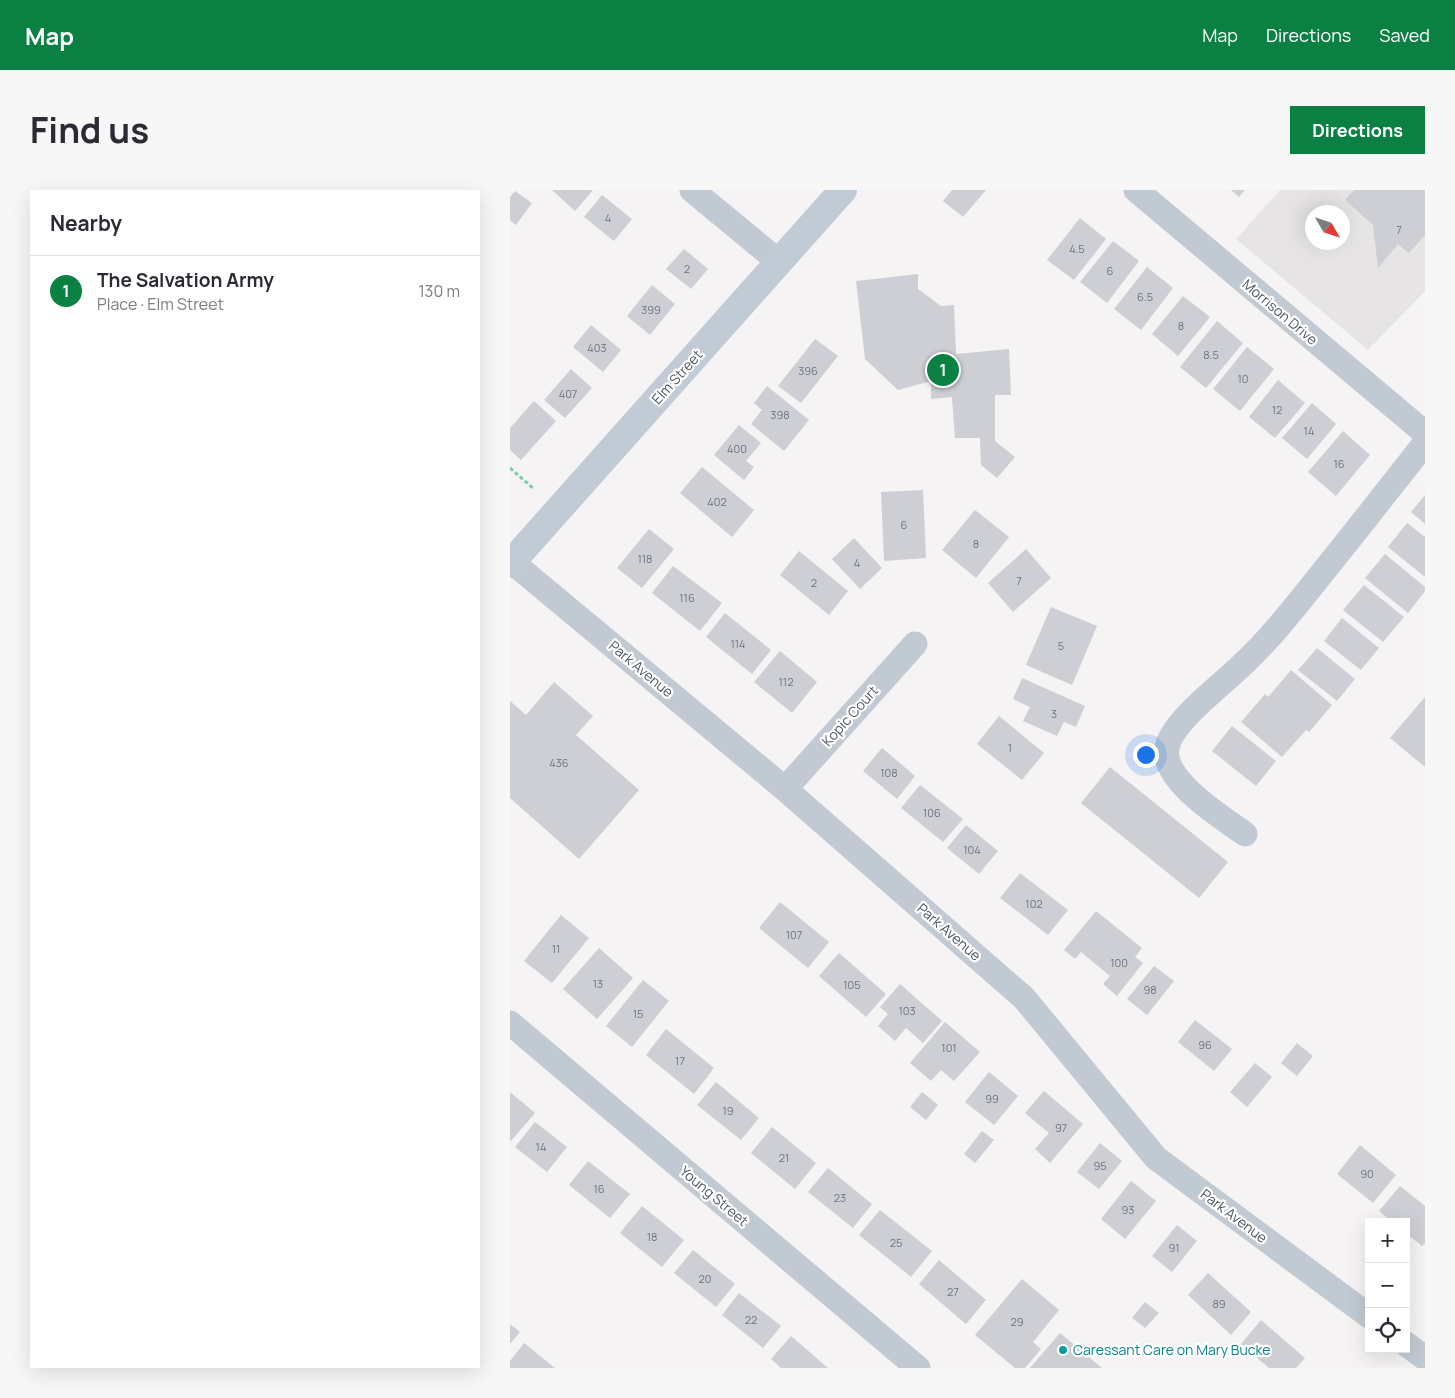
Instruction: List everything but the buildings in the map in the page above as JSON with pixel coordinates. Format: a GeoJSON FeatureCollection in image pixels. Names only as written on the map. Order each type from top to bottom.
{"type":"FeatureCollection","features":[{"type":"Feature","properties":{"kind":"main road","name":"Elm Street"},"geometry":{"type":"LineString","coordinates":[[511,563],[843,190]]}},
{"type":"Feature","properties":{"kind":"street"},"geometry":{"type":"LineString","coordinates":[[692,190],[779,262]]}},
{"type":"Feature","properties":{"kind":"street","name":"Morrison Drive"},"geometry":{"type":"LineString","coordinates":[[1136,190],[1425,433]]}},
{"type":"Feature","properties":{"kind":"street"},"geometry":{"type":"LineString","coordinates":[[1245,834],[1200,802],[1180,783],[1169,765],[1166,749],[1173,731],[1264,644],[1425,443]]}},
{"type":"Feature","properties":{"kind":"street","name":"Park Avenue"},"geometry":{"type":"LineString","coordinates":[[511,563],[785,789],[1024,998],[1156,1158],[1365,1313]]}},
{"type":"Feature","properties":{"kind":"street","name":"Kopic Court"},"geometry":{"type":"LineString","coordinates":[[785,789],[915,644]]}},
{"type":"Feature","properties":{"kind":"street","name":"Young Street"},"geometry":{"type":"LineString","coordinates":[[510,1023],[918,1368]]}},
{"type":"Feature","properties":{"kind":"street"},"geometry":{"type":"LineString","coordinates":[[1410,1347],[1425,1358]]}},
{"type":"Feature","properties":{"kind":"path"},"geometry":{"type":"LineString","coordinates":[[510,468],[534,489]]}},
{"type":"Feature","properties":{"kind":"shaded area"},"geometry":{"type":"Polygon","coordinates":[[[1280,190],[1425,190],[1425,291],[1368,350],[1236,239],[1280,190]]]}},
{"type":"Feature","properties":{"kind":"place","name":"The Salvation Army"},"geometry":{"type":"Point","coordinates":[943,370]}},
{"type":"Feature","properties":{"kind":"place","name":"Caressant Care on Mary Bucke"},"geometry":{"type":"Point","coordinates":[1063,1350]}}]}
